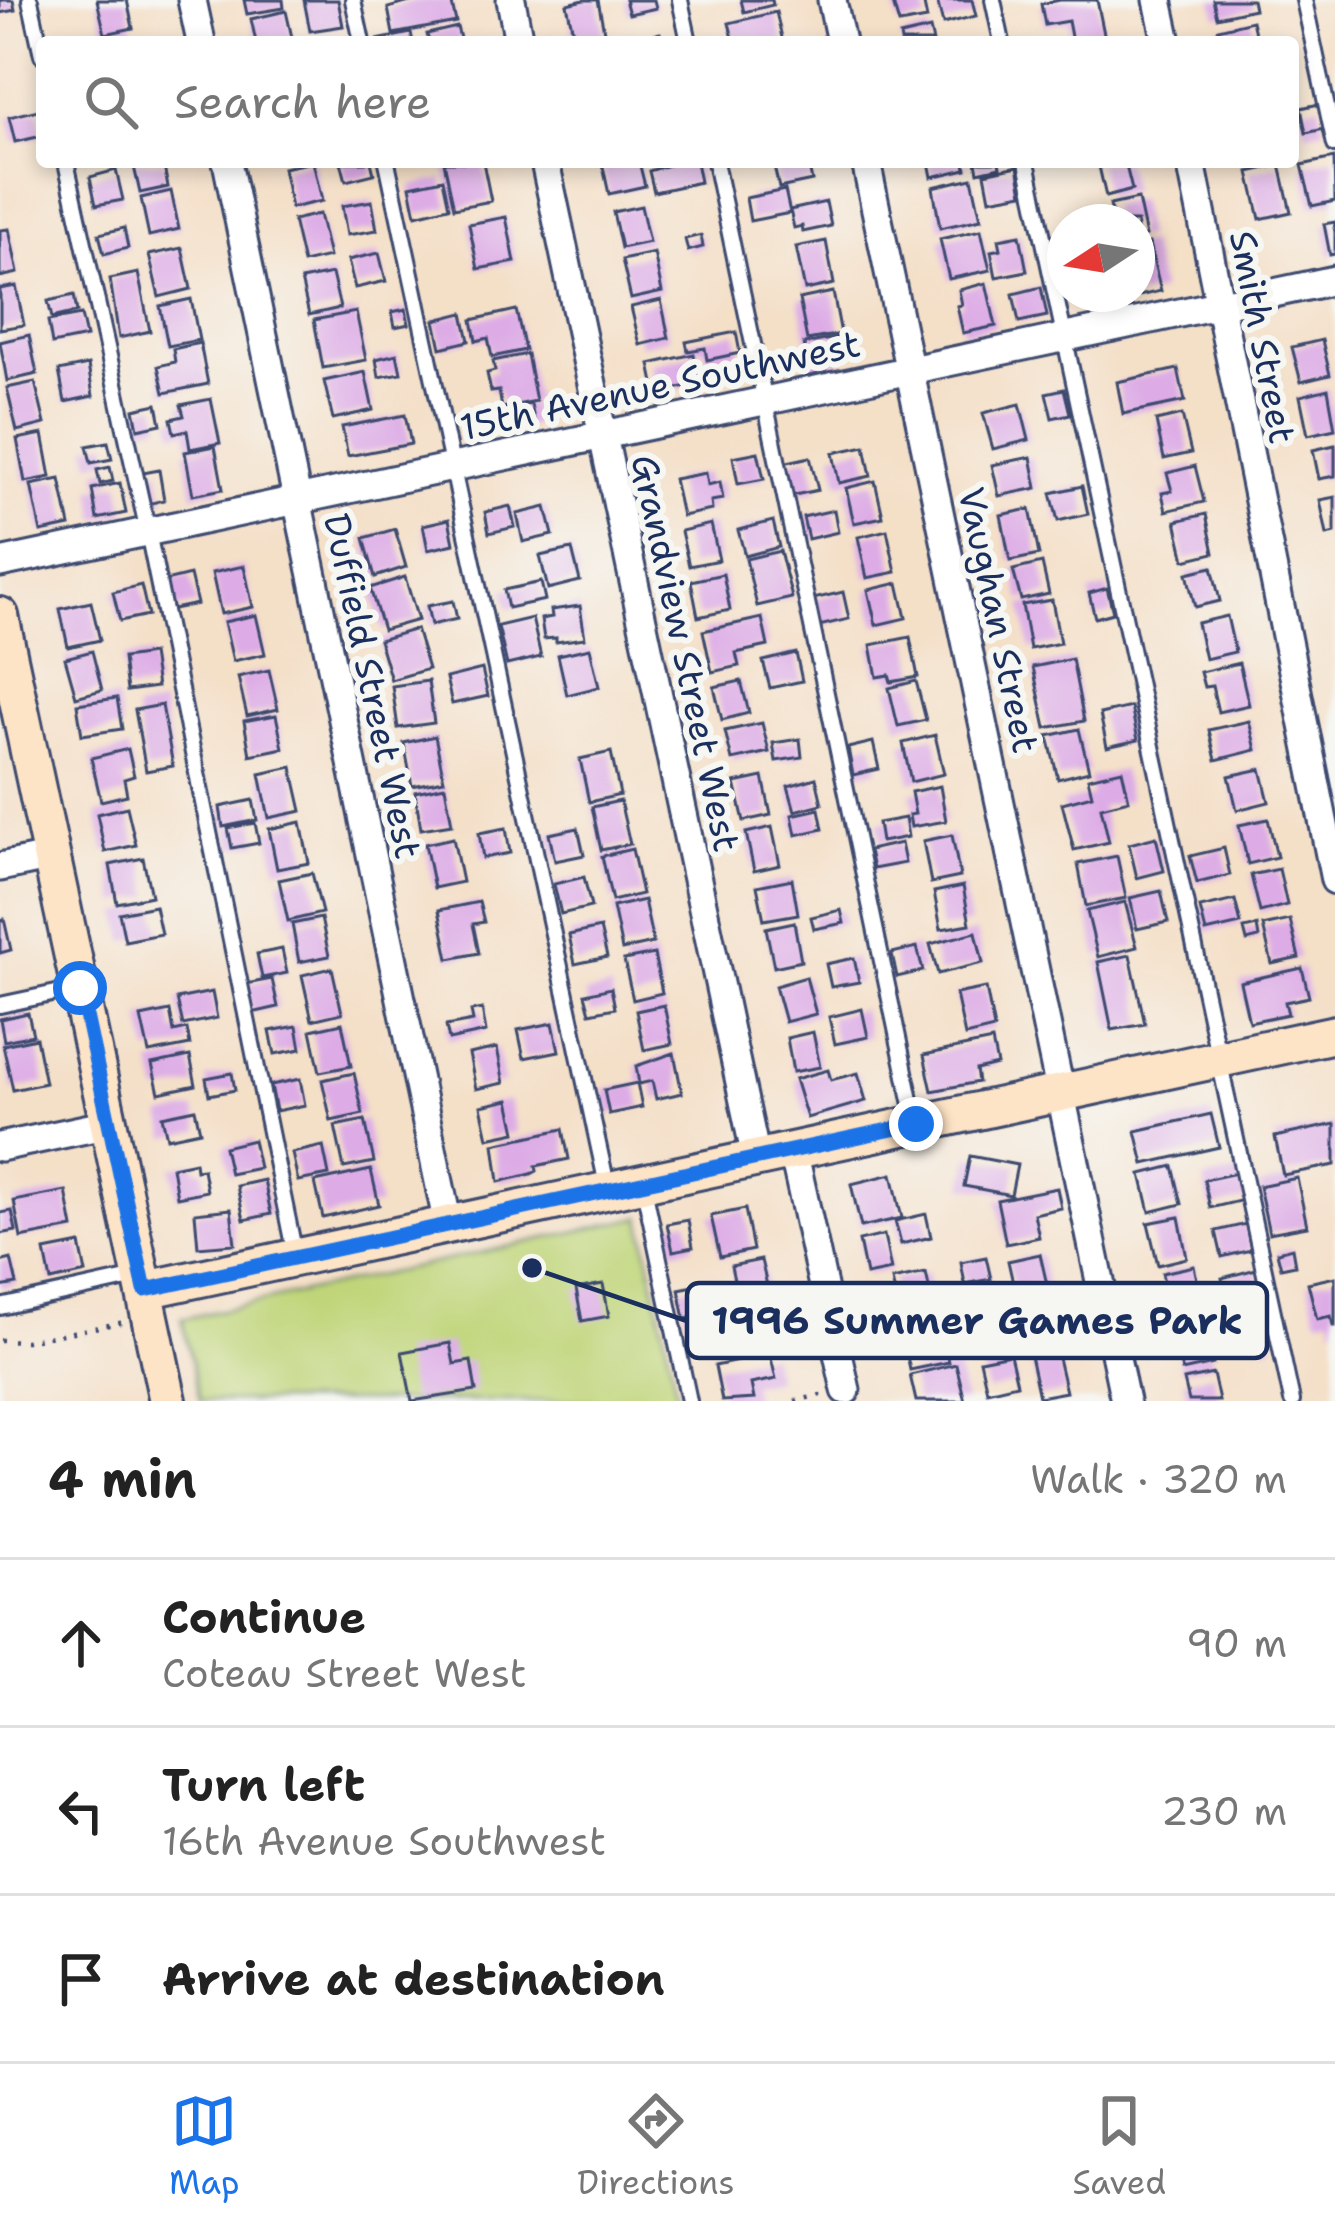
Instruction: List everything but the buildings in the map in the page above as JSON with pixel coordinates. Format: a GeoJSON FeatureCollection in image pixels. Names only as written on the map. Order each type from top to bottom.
{"type":"FeatureCollection","features":[{"type":"Feature","properties":{"kind":"street"},"geometry":{"type":"LineString","coordinates":[[193,0],[200,36]]}},
{"type":"Feature","properties":{"kind":"street"},"geometry":{"type":"LineString","coordinates":[[511,0],[519,36]]}},
{"type":"Feature","properties":{"kind":"street"},"geometry":{"type":"LineString","coordinates":[[832,0],[840,36]]}},
{"type":"Feature","properties":{"kind":"street"},"geometry":{"type":"LineString","coordinates":[[1158,0],[1165,36]]}},
{"type":"Feature","properties":{"kind":"street","name":"Duffield Street West"},"geometry":{"type":"LineString","coordinates":[[227,168],[448,1225]]}},
{"type":"Feature","properties":{"kind":"street","name":"Grandview Street West"},"geometry":{"type":"LineString","coordinates":[[546,168],[756,1158]]}},
{"type":"Feature","properties":{"kind":"street","name":"Vaughan Street"},"geometry":{"type":"LineString","coordinates":[[867,168],[1125,1401]]}},
{"type":"Feature","properties":{"kind":"street","name":"Smith Street"},"geometry":{"type":"LineString","coordinates":[[1192,168],[1335,880]]}},
{"type":"Feature","properties":{"kind":"street","name":"15th Avenue Southwest"},"geometry":{"type":"LineString","coordinates":[[0,563],[1335,280]]}},
{"type":"Feature","properties":{"kind":"street"},"geometry":{"type":"LineString","coordinates":[[0,616],[9,708],[52,856],[168,1401]]}},
{"type":"Feature","properties":{"kind":"street"},"geometry":{"type":"LineString","coordinates":[[0,866],[52,856]]}},
{"type":"Feature","properties":{"kind":"street"},"geometry":{"type":"LineString","coordinates":[[146,1294],[1335,1034]]}},
{"type":"Feature","properties":{"kind":"street"},"geometry":{"type":"LineString","coordinates":[[0,1147],[109,1124]]}},
{"type":"Feature","properties":{"kind":"street"},"geometry":{"type":"LineString","coordinates":[[793,1150],[846,1390]]}},
{"type":"Feature","properties":{"kind":"lane"},"geometry":{"type":"LineString","coordinates":[[30,0],[38,36]]}},
{"type":"Feature","properties":{"kind":"lane"},"geometry":{"type":"LineString","coordinates":[[353,0],[361,36]]}},
{"type":"Feature","properties":{"kind":"lane"},"geometry":{"type":"LineString","coordinates":[[680,0],[688,36]]}},
{"type":"Feature","properties":{"kind":"lane"},"geometry":{"type":"LineString","coordinates":[[993,0],[1001,36]]}},
{"type":"Feature","properties":{"kind":"lane"},"geometry":{"type":"LineString","coordinates":[[1304,0],[1335,145]]}},
{"type":"Feature","properties":{"kind":"lane"},"geometry":{"type":"LineString","coordinates":[[67,168],[148,532],[295,1258]]}},
{"type":"Feature","properties":{"kind":"lane"},"geometry":{"type":"LineString","coordinates":[[388,168],[450,467],[626,1186],[689,1401]]}},
{"type":"Feature","properties":{"kind":"lane"},"geometry":{"type":"LineString","coordinates":[[716,168],[916,1124]]}},
{"type":"Feature","properties":{"kind":"lane"},"geometry":{"type":"LineString","coordinates":[[1029,168],[1292,1401]]}},
{"type":"Feature","properties":{"kind":"lane"},"geometry":{"type":"LineString","coordinates":[[0,1005],[80,988]]}},
{"type":"Feature","properties":{"kind":"lane"},"geometry":{"type":"LineString","coordinates":[[0,1307],[146,1294]]}},
{"type":"Feature","properties":{"kind":"path"},"geometry":{"type":"LineString","coordinates":[[0,1340],[26,1341],[146,1294]]}},
{"type":"Feature","properties":{"kind":"green space"},"geometry":{"type":"Polygon","coordinates":[[[641,1217],[678,1401],[200,1401],[182,1319],[641,1217]]]}},
{"type":"Feature","properties":{"kind":"place","name":"1996 Summer Games Park"},"geometry":{"type":"Point","coordinates":[532,1268]}},
{"type":"Feature","properties":{"kind":"route"},"geometry":{"type":"LineString","coordinates":[[80,988],[145,1290],[916,1124]]}}]}
